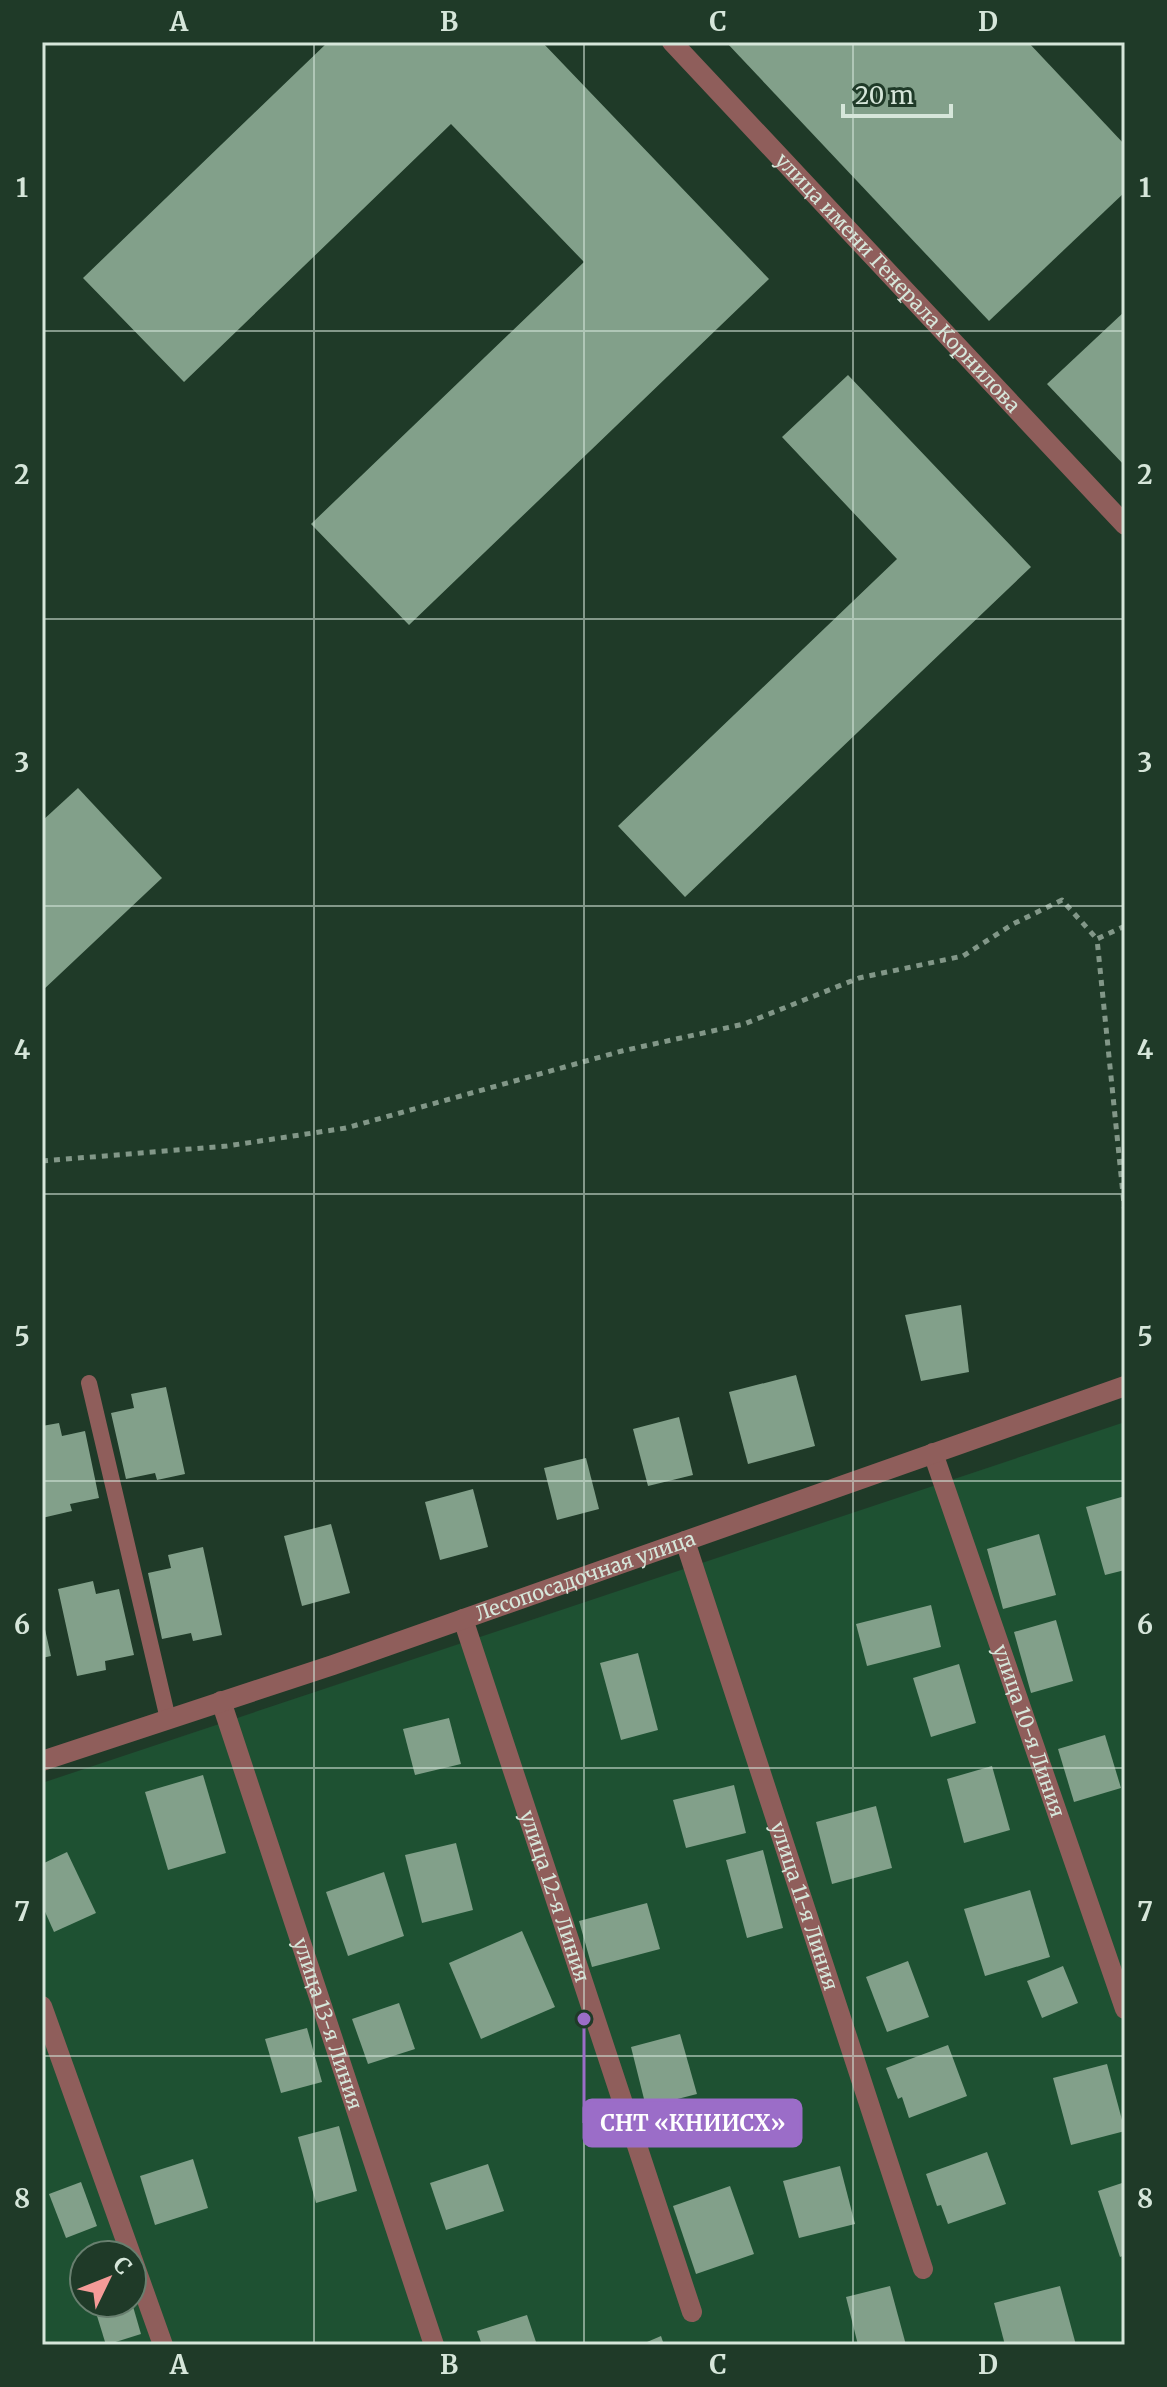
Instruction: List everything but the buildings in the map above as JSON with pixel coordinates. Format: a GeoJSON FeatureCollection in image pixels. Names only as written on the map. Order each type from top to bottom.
{"type":"FeatureCollection","features":[{"type":"Feature","properties":{"kind":"street","name":"улица имени Генерала Корнилова"},"geometry":{"type":"LineString","coordinates":[[672,42],[1125,525]]}},
{"type":"Feature","properties":{"kind":"street","name":"Лесопосадочная улица"},"geometry":{"type":"LineString","coordinates":[[42,1761],[463,1619],[1125,1386]]}},
{"type":"Feature","properties":{"kind":"street","name":"улица 10-я Линия"},"geometry":{"type":"LineString","coordinates":[[933,1453],[1125,2009]]}},
{"type":"Feature","properties":{"kind":"street","name":"улица 11-я Линия"},"geometry":{"type":"LineString","coordinates":[[685,1541],[923,2269]]}},
{"type":"Feature","properties":{"kind":"street","name":"улица 12-я Линия"},"geometry":{"type":"LineString","coordinates":[[463,1619],[692,2312]]}},
{"type":"Feature","properties":{"kind":"street","name":"улица 13-я Линия"},"geometry":{"type":"LineString","coordinates":[[221,1701],[434,2345]]}},
{"type":"Feature","properties":{"kind":"street"},"geometry":{"type":"LineString","coordinates":[[42,2006],[126,2239]]}},
{"type":"Feature","properties":{"kind":"street"},"geometry":{"type":"LineString","coordinates":[[148,2302],[163,2345]]}},
{"type":"Feature","properties":{"kind":"lane"},"geometry":{"type":"LineString","coordinates":[[89,1383],[168,1719]]}},
{"type":"Feature","properties":{"kind":"path"},"geometry":{"type":"LineString","coordinates":[[42,1161],[227,1146],[346,1128],[622,1051],[744,1024],[859,978],[963,956],[1013,924],[1062,900],[1097,939],[1125,1214]]}},
{"type":"Feature","properties":{"kind":"path"},"geometry":{"type":"LineString","coordinates":[[1097,939],[1125,926]]}},
{"type":"Feature","properties":{"kind":"green space"},"geometry":{"type":"Polygon","coordinates":[[[1125,1422],[1125,2345],[42,2345],[42,1783],[1125,1422]]]}},
{"type":"Feature","properties":{"kind":"place","name":"СНТ «КНИИСХ»"},"geometry":{"type":"Point","coordinates":[584,2019]}}]}
